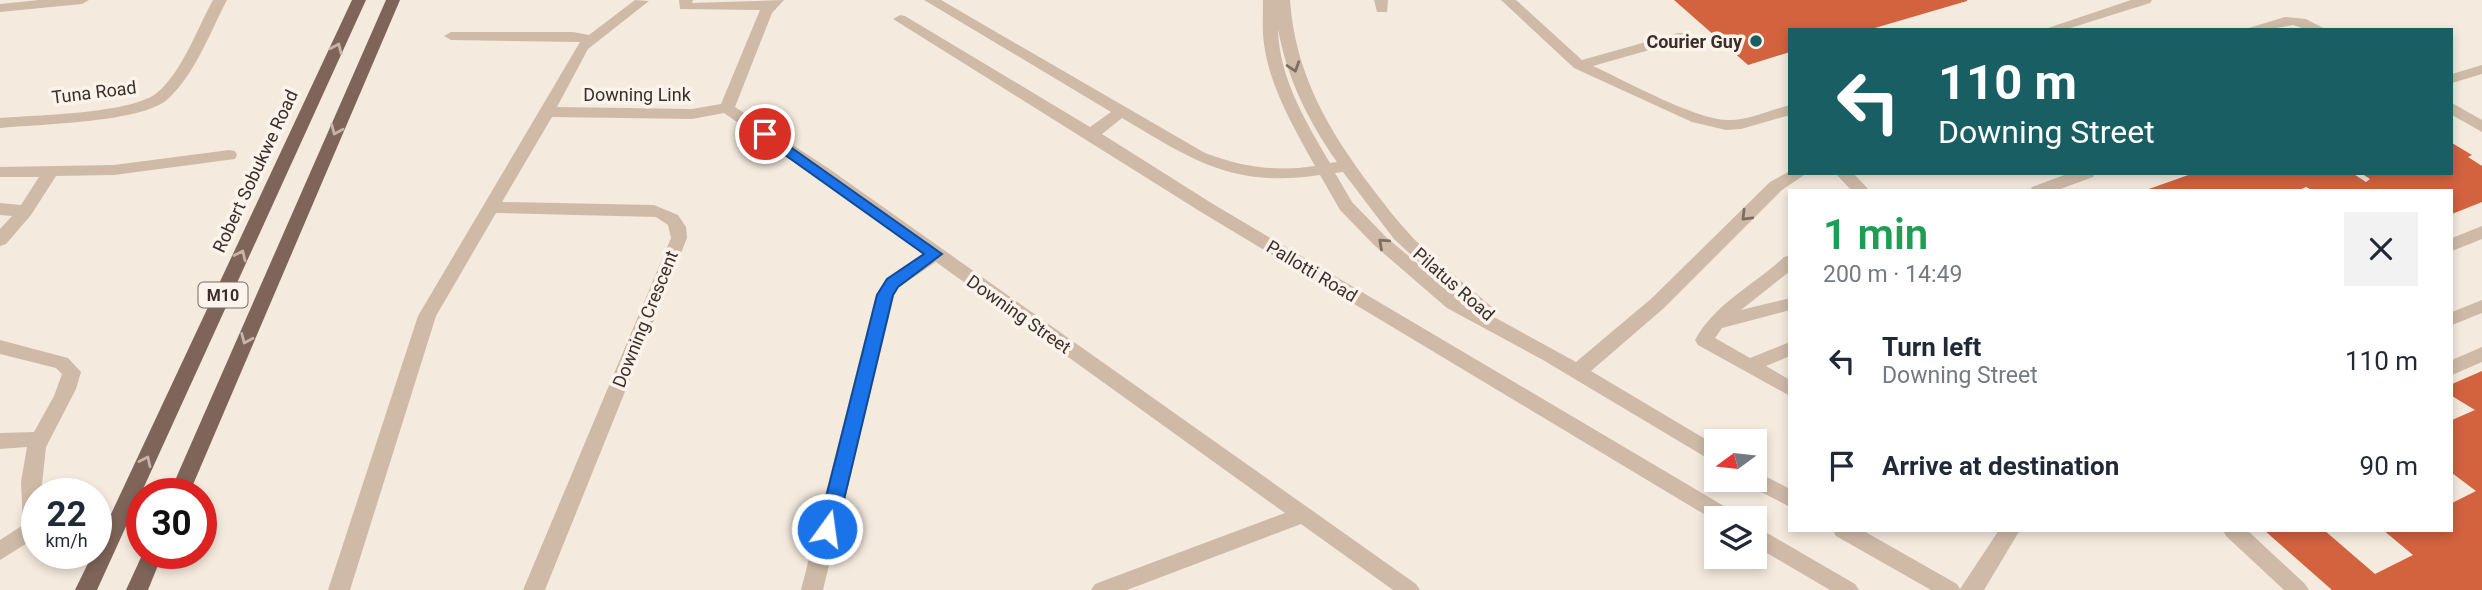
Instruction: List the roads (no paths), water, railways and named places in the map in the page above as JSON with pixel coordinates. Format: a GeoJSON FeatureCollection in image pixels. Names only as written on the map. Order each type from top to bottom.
{"type":"FeatureCollection","features":[{"type":"Feature","properties":{"kind":"main road","name":"Robert Sobukwe Road"},"geometry":{"type":"LineString","coordinates":[[86,590],[359,0]]}},
{"type":"Feature","properties":{"kind":"main road","name":"M10"},"geometry":{"type":"LineString","coordinates":[[185,478],[393,0]]}},
{"type":"Feature","properties":{"kind":"main road"},"geometry":{"type":"LineString","coordinates":[[136,590],[146,569]]}},
{"type":"Feature","properties":{"kind":"street"},"geometry":{"type":"LineString","coordinates":[[0,8],[82,0]]}},
{"type":"Feature","properties":{"kind":"street","name":"Tuna Road"},"geometry":{"type":"LineString","coordinates":[[0,122],[123,110],[155,102],[172,84],[220,0]]}},
{"type":"Feature","properties":{"kind":"street"},"geometry":{"type":"LineString","coordinates":[[687,0],[685,5],[692,7],[773,3],[727,108]]}},
{"type":"Feature","properties":{"kind":"street"},"geometry":{"type":"LineString","coordinates":[[931,0],[1199,157],[1229,169],[1271,177],[1346,166]]}},
{"type":"Feature","properties":{"kind":"street","name":"Pilatus Road"},"geometry":{"type":"LineString","coordinates":[[1270,0],[1271,44],[1281,82],[1298,124],[1346,206],[1380,241],[1453,303],[1511,334]]}},
{"type":"Feature","properties":{"kind":"street","name":"Pilatus Road"},"geometry":{"type":"LineString","coordinates":[[1283,0],[1283,20],[1293,64],[1309,108],[1346,166],[1409,244],[1511,334]]}},
{"type":"Feature","properties":{"kind":"street"},"geometry":{"type":"LineString","coordinates":[[1508,0],[1580,65],[1709,123],[1741,124],[1788,111]]}},
{"type":"Feature","properties":{"kind":"street"},"geometry":{"type":"LineString","coordinates":[[2055,28],[2145,0]]}},
{"type":"Feature","properties":{"kind":"street"},"geometry":{"type":"LineString","coordinates":[[339,590],[427,317],[547,112],[575,58],[589,39],[642,1]]}},
{"type":"Feature","properties":{"kind":"street","name":"Pallotti Road"},"geometry":{"type":"LineString","coordinates":[[900,19],[1091,134],[1207,208],[1707,506]]}},
{"type":"Feature","properties":{"kind":"street"},"geometry":{"type":"LineString","coordinates":[[2257,28],[2293,19],[2316,28]]}},
{"type":"Feature","properties":{"kind":"street"},"geometry":{"type":"LineString","coordinates":[[451,36],[573,36],[589,39]]}},
{"type":"Feature","properties":{"kind":"street"},"geometry":{"type":"LineString","coordinates":[[1580,65],[1683,36]]}},
{"type":"Feature","properties":{"kind":"street"},"geometry":{"type":"LineString","coordinates":[[2453,79],[2482,69]]}},
{"type":"Feature","properties":{"kind":"street","name":"Downing Link"},"geometry":{"type":"LineString","coordinates":[[547,112],[684,114],[727,108]]}},
{"type":"Feature","properties":{"kind":"street","name":"Downing Street"},"geometry":{"type":"LineString","coordinates":[[727,108],[822,172],[1409,590]]}},
{"type":"Feature","properties":{"kind":"street"},"geometry":{"type":"LineString","coordinates":[[2453,109],[2482,127]]}},
{"type":"Feature","properties":{"kind":"street"},"geometry":{"type":"LineString","coordinates":[[1091,134],[1122,111]]}},
{"type":"Feature","properties":{"kind":"street"},"geometry":{"type":"LineString","coordinates":[[0,172],[50,173],[159,166],[229,155]]}},
{"type":"Feature","properties":{"kind":"street"},"geometry":{"type":"LineString","coordinates":[[0,240],[25,211],[50,173]]}},
{"type":"Feature","properties":{"kind":"street"},"geometry":{"type":"LineString","coordinates":[[1576,373],[1657,303],[1776,186],[1795,175]]}},
{"type":"Feature","properties":{"kind":"street"},"geometry":{"type":"LineString","coordinates":[[1845,175],[1860,189]]}},
{"type":"Feature","properties":{"kind":"street"},"geometry":{"type":"LineString","coordinates":[[2043,189],[2082,175]]}},
{"type":"Feature","properties":{"kind":"street","name":"Downing Crescent"},"geometry":{"type":"LineString","coordinates":[[491,207],[654,211],[667,214],[679,229],[679,238],[534,590]]}},
{"type":"Feature","properties":{"kind":"street"},"geometry":{"type":"LineString","coordinates":[[0,209],[25,211]]}},
{"type":"Feature","properties":{"kind":"street"},"geometry":{"type":"LineString","coordinates":[[2453,245],[2482,232]]}},
{"type":"Feature","properties":{"kind":"street"},"geometry":{"type":"LineString","coordinates":[[812,590],[885,295],[893,283],[935,254]]}},
{"type":"Feature","properties":{"kind":"street"},"geometry":{"type":"LineString","coordinates":[[1786,275],[1750,291],[1704,337],[1705,343],[1788,388]]}},
{"type":"Feature","properties":{"kind":"street"},"geometry":{"type":"LineString","coordinates":[[1720,322],[1788,305]]}},
{"type":"Feature","properties":{"kind":"street"},"geometry":{"type":"LineString","coordinates":[[2453,319],[2482,306]]}},
{"type":"Feature","properties":{"kind":"street"},"geometry":{"type":"LineString","coordinates":[[1511,334],[1704,448]]}},
{"type":"Feature","properties":{"kind":"street"},"geometry":{"type":"LineString","coordinates":[[0,347],[62,363],[72,372],[70,382],[39,439],[31,471],[33,529],[0,551]]}},
{"type":"Feature","properties":{"kind":"street"},"geometry":{"type":"LineString","coordinates":[[1748,366],[1788,350]]}},
{"type":"Feature","properties":{"kind":"street"},"geometry":{"type":"LineString","coordinates":[[2453,368],[2482,354]]}},
{"type":"Feature","properties":{"kind":"street"},"geometry":{"type":"LineString","coordinates":[[0,440],[39,439]]}},
{"type":"Feature","properties":{"kind":"street"},"geometry":{"type":"LineString","coordinates":[[1768,486],[1788,498]]}},
{"type":"Feature","properties":{"kind":"street"},"geometry":{"type":"LineString","coordinates":[[1102,590],[1303,515]]}},
{"type":"Feature","properties":{"kind":"street"},"geometry":{"type":"LineString","coordinates":[[1847,532],[1950,590]]}},
{"type":"Feature","properties":{"kind":"street"},"geometry":{"type":"LineString","coordinates":[[1970,590],[1980,580],[2009,532]]}},
{"type":"Feature","properties":{"kind":"street"},"geometry":{"type":"LineString","coordinates":[[2235,532],[2289,587]]}},
{"type":"Feature","properties":{"kind":"street"},"geometry":{"type":"LineString","coordinates":[[1767,542],[1847,590]]}},
{"type":"Feature","properties":{"kind":"place","name":"Courier Guy"},"geometry":{"type":"Point","coordinates":[1756,41]}}]}
